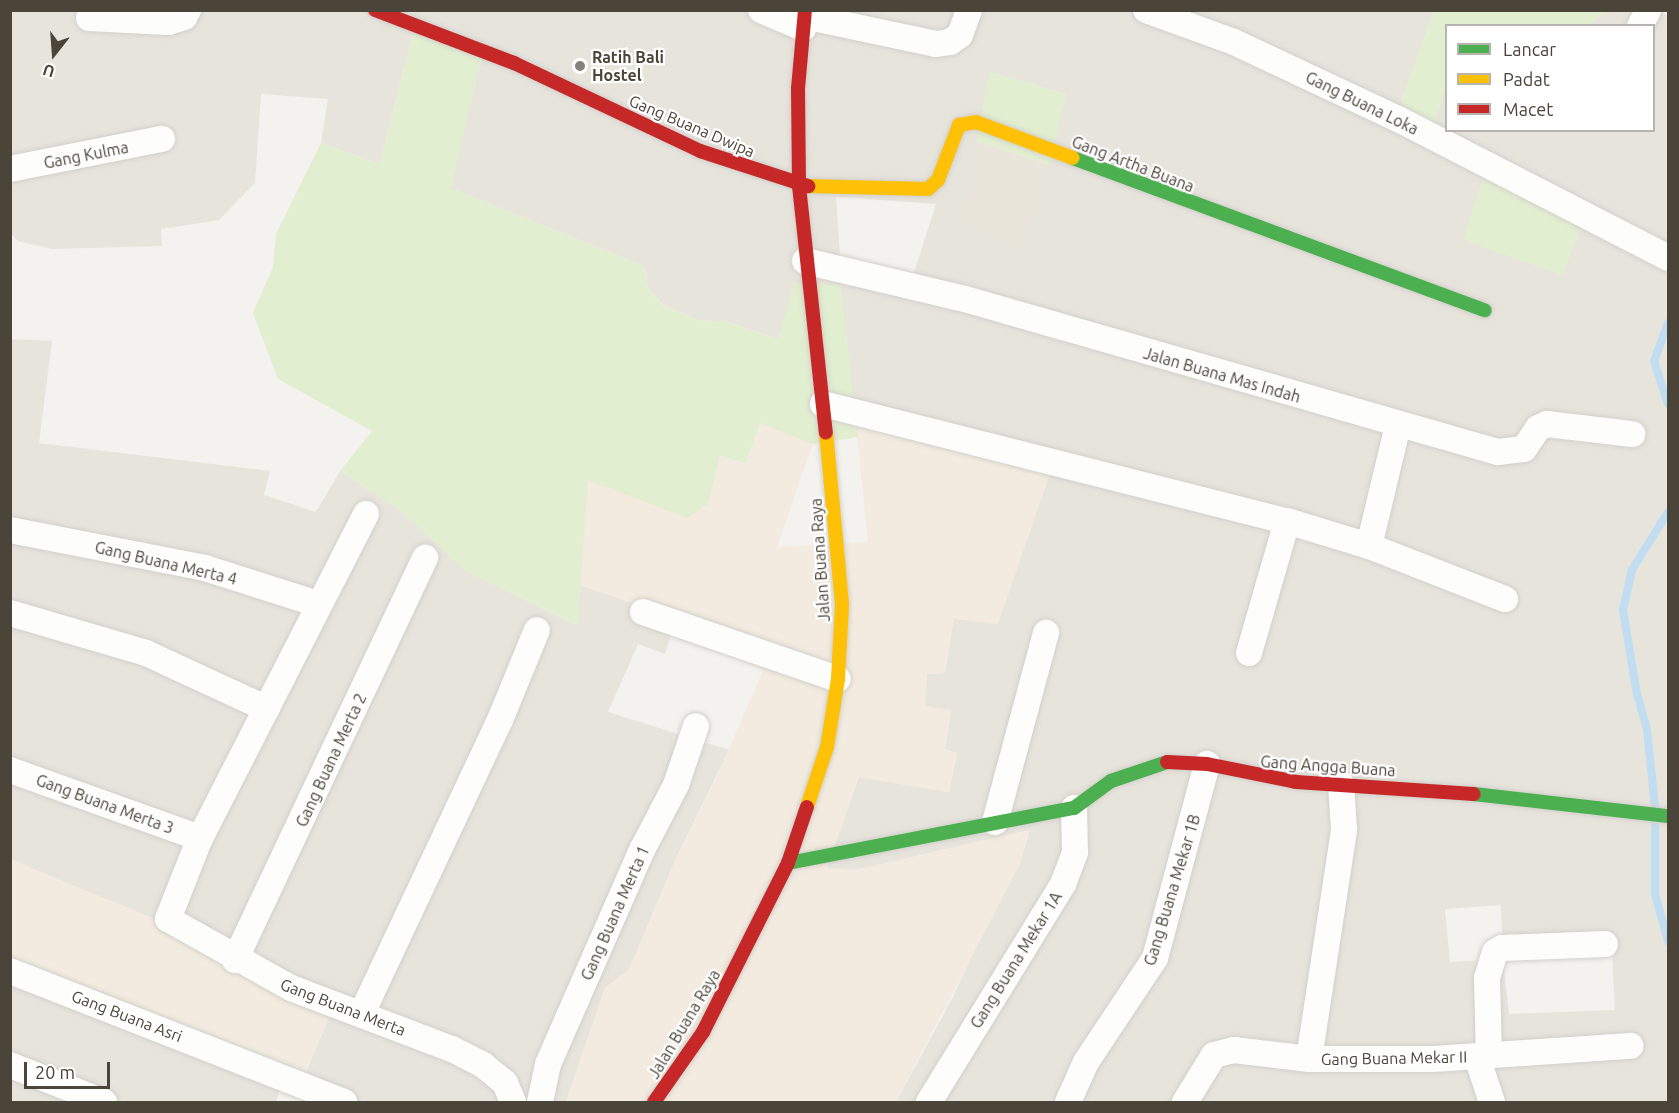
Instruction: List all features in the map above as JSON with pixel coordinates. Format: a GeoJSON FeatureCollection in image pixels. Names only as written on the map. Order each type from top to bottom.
{"type":"FeatureCollection","features":[{"type":"Feature","properties":{"kind":"street"},"geometry":{"type":"LineString","coordinates":[[89,18],[168,22],[184,17],[188,10]]}},
{"type":"Feature","properties":{"kind":"street","name":"Gang Buana Dwipa"},"geometry":{"type":"LineString","coordinates":[[375,10],[514,63],[700,151],[799,186]]}},
{"type":"Feature","properties":{"kind":"street"},"geometry":{"type":"LineString","coordinates":[[761,10],[936,44],[950,42],[960,35],[969,10]]}},
{"type":"Feature","properties":{"kind":"street","name":"Gang Buana Loka"},"geometry":{"type":"LineString","coordinates":[[1146,10],[1234,42],[1398,119],[1668,258]]}},
{"type":"Feature","properties":{"kind":"street"},"geometry":{"type":"LineString","coordinates":[[1641,24],[1648,10]]}},
{"type":"Feature","properties":{"kind":"street","name":"Jalan Buana Raya"},"geometry":{"type":"LineString","coordinates":[[654,1102],[703,1032],[788,863],[827,747],[838,679],[842,604],[799,186],[798,89],[804,18]]}},
{"type":"Feature","properties":{"kind":"street","name":"Gang Artha Buana"},"geometry":{"type":"LineString","coordinates":[[799,186],[928,189],[938,180],[959,125],[966,121],[976,122],[1485,310]]}},
{"type":"Feature","properties":{"kind":"street","name":"Gang Kulma"},"geometry":{"type":"LineString","coordinates":[[10,169],[162,140]]}},
{"type":"Feature","properties":{"kind":"street","name":"Jalan Buana Mas Indah"},"geometry":{"type":"LineString","coordinates":[[805,261],[965,298],[1398,425],[1498,452],[1524,449],[1538,428],[1547,424],[1632,434]]}},
{"type":"Feature","properties":{"kind":"street"},"geometry":{"type":"LineString","coordinates":[[823,404],[1287,521],[1369,546],[1505,599]]}},
{"type":"Feature","properties":{"kind":"street"},"geometry":{"type":"LineString","coordinates":[[1369,546],[1398,425]]}},
{"type":"Feature","properties":{"kind":"street"},"geometry":{"type":"LineString","coordinates":[[200,838],[366,514]]}},
{"type":"Feature","properties":{"kind":"street"},"geometry":{"type":"LineString","coordinates":[[1249,653],[1287,521]]}},
{"type":"Feature","properties":{"kind":"street","name":"Gang Buana Merta 4"},"geometry":{"type":"LineString","coordinates":[[10,530],[205,568],[318,604]]}},
{"type":"Feature","properties":{"kind":"street","name":"Gang Buana Merta 2"},"geometry":{"type":"LineString","coordinates":[[235,960],[425,558]]}},
{"type":"Feature","properties":{"kind":"street"},"geometry":{"type":"LineString","coordinates":[[643,612],[838,679]]}},
{"type":"Feature","properties":{"kind":"street"},"geometry":{"type":"LineString","coordinates":[[10,613],[146,653],[267,709]]}},
{"type":"Feature","properties":{"kind":"street"},"geometry":{"type":"LineString","coordinates":[[362,1013],[500,720],[537,630]]}},
{"type":"Feature","properties":{"kind":"street"},"geometry":{"type":"LineString","coordinates":[[995,822],[1046,633]]}},
{"type":"Feature","properties":{"kind":"street","name":"Gang Buana Merta 1"},"geometry":{"type":"LineString","coordinates":[[540,1102],[548,1064],[642,850],[676,784],[696,726]]}},
{"type":"Feature","properties":{"kind":"street","name":"Gang Angga Buana"},"geometry":{"type":"LineString","coordinates":[[788,863],[1074,808],[1111,781],[1153,764],[1207,764],[1252,776],[1489,795],[1668,816]]}},
{"type":"Feature","properties":{"kind":"street","name":"Gang Buana Mekar 1B"},"geometry":{"type":"LineString","coordinates":[[1068,1102],[1086,1062],[1155,958],[1207,764]]}},
{"type":"Feature","properties":{"kind":"street","name":"Gang Buana Merta 3"},"geometry":{"type":"LineString","coordinates":[[10,770],[200,838]]}},
{"type":"Feature","properties":{"kind":"street"},"geometry":{"type":"LineString","coordinates":[[1309,1059],[1344,829],[1341,784]]}},
{"type":"Feature","properties":{"kind":"street","name":"Gang Buana Mekar 1A"},"geometry":{"type":"LineString","coordinates":[[929,1102],[1063,884],[1076,852],[1074,808]]}},
{"type":"Feature","properties":{"kind":"street","name":"Gang Buana Merta"},"geometry":{"type":"LineString","coordinates":[[200,838],[168,915],[176,927],[235,960],[298,991],[362,1013],[483,1065],[505,1083],[513,1102]]}},
{"type":"Feature","properties":{"kind":"street"},"geometry":{"type":"LineString","coordinates":[[1492,1102],[1483,1057],[1487,978],[1495,952],[1502,948],[1605,944]]}},
{"type":"Feature","properties":{"kind":"street","name":"Gang Buana Asri"},"geometry":{"type":"LineString","coordinates":[[10,971],[344,1102]]}},
{"type":"Feature","properties":{"kind":"street","name":"Gang Buana Mekar II"},"geometry":{"type":"LineString","coordinates":[[1185,1102],[1206,1064],[1222,1051],[1309,1059],[1483,1057],[1631,1046]]}},
{"type":"Feature","properties":{"kind":"street"},"geometry":{"type":"LineString","coordinates":[[10,1065],[104,1102]]}},
{"type":"Feature","properties":{"kind":"shaded area"},"geometry":{"type":"Polygon","coordinates":[[[11,11],[1434,11],[1396,116],[1432,132],[1445,87],[1445,132],[1655,132],[1655,24],[1590,24],[1605,11],[1659,11],[1668,17],[1668,1102],[896,1102],[953,997],[1029,830],[856,870],[826,869],[859,777],[949,792],[957,753],[945,749],[951,711],[925,706],[927,674],[945,673],[953,619],[855,417],[778,339],[728,322],[698,320],[663,305],[648,288],[644,266],[450,188],[482,56],[414,29],[380,164],[321,143],[328,99],[261,94],[255,183],[219,220],[161,229],[162,246],[52,249],[18,241],[11,234],[11,11]],[[990,72],[962,224],[1025,250],[1066,94],[990,72]],[[836,197],[841,269],[909,288],[936,204],[836,197]],[[1501,905],[1445,909],[1450,962],[1503,959],[1501,905]],[[1612,953],[1503,959],[1509,1014],[1615,1010],[1612,953]]]}},
{"type":"Feature","properties":{"kind":"shaded area"},"geometry":{"type":"Polygon","coordinates":[[[976,141],[1050,165],[1025,250],[961,224],[976,141]]]}},
{"type":"Feature","properties":{"kind":"shaded area"},"geometry":{"type":"Polygon","coordinates":[[[10,339],[52,341],[39,443],[270,471],[264,495],[316,512],[340,471],[400,510],[466,571],[577,625],[580,585],[676,618],[665,654],[638,644],[608,712],[729,750],[677,856],[629,970],[605,988],[566,1102],[338,1102],[299,1088],[332,1011],[11,859],[10,636],[14,623],[10,622],[10,339]]]}},
{"type":"Feature","properties":{"kind":"shaded area"},"geometry":{"type":"Polygon","coordinates":[[[855,417],[1051,471],[998,624],[954,619],[945,673],[927,674],[925,706],[951,710],[945,749],[957,753],[949,792],[859,777],[826,868],[856,870],[1030,830],[1020,864],[896,1102],[566,1102],[605,988],[629,970],[677,856],[717,776],[765,666],[676,618],[580,585],[588,480],[708,504],[720,456],[746,463],[760,423],[813,444],[777,547],[868,542],[855,417]]]}},
{"type":"Feature","properties":{"kind":"shaded area"},"geometry":{"type":"Polygon","coordinates":[[[10,859],[203,939],[332,1010],[299,1088],[11,974],[10,859]]]}},
{"type":"Feature","properties":{"kind":"shaded area"},"geometry":{"type":"Polygon","coordinates":[[[10,974],[283,1081],[276,1102],[11,1102],[10,974]]]}},
{"type":"Feature","properties":{"kind":"green space"},"geometry":{"type":"Polygon","coordinates":[[[1434,11],[1605,11],[1590,24],[1445,24],[1445,87],[1432,132],[1396,116],[1434,11]]]}},
{"type":"Feature","properties":{"kind":"green space"},"geometry":{"type":"Polygon","coordinates":[[[414,29],[482,55],[451,188],[644,266],[648,288],[662,305],[698,320],[728,322],[778,339],[794,283],[841,285],[858,437],[813,444],[760,423],[746,463],[720,456],[708,504],[687,518],[588,480],[578,625],[465,571],[400,510],[340,471],[372,431],[278,379],[253,313],[273,267],[276,234],[321,143],[380,164],[414,29]]]}},
{"type":"Feature","properties":{"kind":"green space"},"geometry":{"type":"Polygon","coordinates":[[[990,72],[1066,94],[1050,165],[976,141],[990,72]]]}},
{"type":"Feature","properties":{"kind":"green space"},"geometry":{"type":"Polygon","coordinates":[[[1487,165],[1586,217],[1562,275],[1463,240],[1487,165]]]}},
{"type":"Feature","properties":{"kind":"waterway"},"geometry":{"type":"LineString","coordinates":[[1668,323],[1654,361],[1668,404]]}},
{"type":"Feature","properties":{"kind":"waterway"},"geometry":{"type":"LineString","coordinates":[[1655,807],[1647,729],[1637,695],[1623,610],[1632,570],[1668,512]]}},
{"type":"Feature","properties":{"kind":"waterway"},"geometry":{"type":"LineString","coordinates":[[1655,820],[1655,894],[1668,941]]}},
{"type":"Feature","properties":{"kind":"traffic: fast"},"geometry":{"type":"LineString","coordinates":[[1073,158],[1485,310]]}},
{"type":"Feature","properties":{"kind":"traffic: fast"},"geometry":{"type":"LineString","coordinates":[[788,863],[1074,808],[1111,781],[1167,762]]}},
{"type":"Feature","properties":{"kind":"traffic: fast"},"geometry":{"type":"LineString","coordinates":[[1474,794],[1668,816]]}},
{"type":"Feature","properties":{"kind":"traffic: slow"},"geometry":{"type":"LineString","coordinates":[[808,186],[928,189],[938,180],[959,125],[976,122],[1073,158]]}},
{"type":"Feature","properties":{"kind":"traffic: slow"},"geometry":{"type":"LineString","coordinates":[[807,807],[827,747],[838,679],[842,604],[826,433]]}},
{"type":"Feature","properties":{"kind":"traffic: jam"},"geometry":{"type":"LineString","coordinates":[[375,10],[514,63],[700,151],[808,186]]}},
{"type":"Feature","properties":{"kind":"traffic: jam"},"geometry":{"type":"LineString","coordinates":[[805,10],[798,89],[799,186],[826,433]]}},
{"type":"Feature","properties":{"kind":"traffic: jam"},"geometry":{"type":"LineString","coordinates":[[1167,762],[1207,764],[1296,782],[1474,794]]}},
{"type":"Feature","properties":{"kind":"traffic: jam"},"geometry":{"type":"LineString","coordinates":[[654,1102],[703,1032],[788,863],[807,807]]}},
{"type":"Feature","properties":{"kind":"place","name":"Ratih Bali Hostel"},"geometry":{"type":"Point","coordinates":[580,66]}}]}
